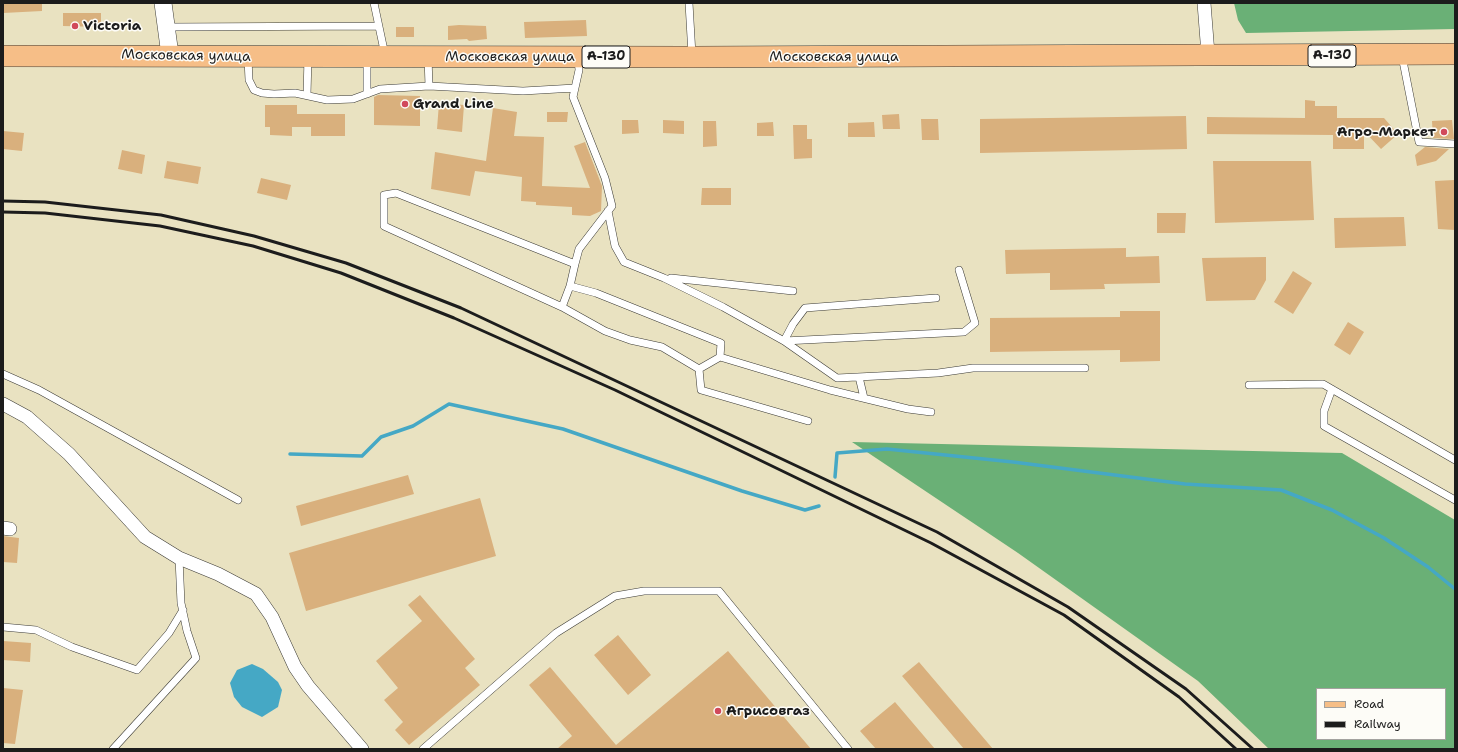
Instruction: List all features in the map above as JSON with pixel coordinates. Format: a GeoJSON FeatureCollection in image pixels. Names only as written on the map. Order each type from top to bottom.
{"type":"FeatureCollection","features":[{"type":"Feature","properties":{"kind":"main road","name":"Московская улица"},"geometry":{"type":"LineString","coordinates":[[3,56],[170,55],[247,57],[578,58],[1208,54]]}},
{"type":"Feature","properties":{"kind":"main road","name":"А-130"},"geometry":{"type":"LineString","coordinates":[[1208,54],[1455,54]]}},
{"type":"Feature","properties":{"kind":"street"},"geometry":{"type":"LineString","coordinates":[[164,3],[168,27],[170,55]]}},
{"type":"Feature","properties":{"kind":"street"},"geometry":{"type":"LineString","coordinates":[[1204,3],[1208,54]]}},
{"type":"Feature","properties":{"kind":"street"},"geometry":{"type":"LineString","coordinates":[[3,404],[26,417],[69,454],[145,537],[178,558],[218,574],[256,594],[272,617],[295,667],[308,686],[362,749]]}},
{"type":"Feature","properties":{"kind":"lane"},"geometry":{"type":"LineString","coordinates":[[367,94],[377,57],[378,26],[374,3]]}},
{"type":"Feature","properties":{"kind":"lane"},"geometry":{"type":"LineString","coordinates":[[689,3],[692,57]]}},
{"type":"Feature","properties":{"kind":"lane"},"geometry":{"type":"LineString","coordinates":[[168,27],[378,26]]}},
{"type":"Feature","properties":{"kind":"lane"},"geometry":{"type":"LineString","coordinates":[[1402,55],[1419,142],[1455,144]]}},
{"type":"Feature","properties":{"kind":"lane"},"geometry":{"type":"LineString","coordinates":[[247,57],[249,80],[254,90],[262,93],[295,93],[327,100],[344,101],[380,89],[429,86],[522,92],[575,88]]}},
{"type":"Feature","properties":{"kind":"lane"},"geometry":{"type":"LineString","coordinates":[[307,95],[308,57]]}},
{"type":"Feature","properties":{"kind":"lane"},"geometry":{"type":"LineString","coordinates":[[428,57],[429,86]]}},
{"type":"Feature","properties":{"kind":"lane"},"geometry":{"type":"LineString","coordinates":[[562,307],[570,286],[579,249],[612,206],[610,194],[573,97],[579,70],[578,58]]}},
{"type":"Feature","properties":{"kind":"lane"},"geometry":{"type":"LineString","coordinates":[[575,264],[396,193],[384,195],[384,226],[562,307],[605,331],[630,340],[662,347],[699,369]]}},
{"type":"Feature","properties":{"kind":"lane"},"geometry":{"type":"LineString","coordinates":[[608,211],[615,246],[624,262],[664,278],[723,307],[784,342],[837,378],[938,372],[973,368],[1085,368]]}},
{"type":"Feature","properties":{"kind":"lane"},"geometry":{"type":"LineString","coordinates":[[784,342],[964,332],[975,323],[959,270]]}},
{"type":"Feature","properties":{"kind":"lane"},"geometry":{"type":"LineString","coordinates":[[664,278],[793,291]]}},
{"type":"Feature","properties":{"kind":"lane"},"geometry":{"type":"LineString","coordinates":[[570,286],[596,293],[721,343],[720,357]]}},
{"type":"Feature","properties":{"kind":"lane"},"geometry":{"type":"LineString","coordinates":[[784,342],[793,324],[805,308],[936,298]]}},
{"type":"Feature","properties":{"kind":"lane"},"geometry":{"type":"LineString","coordinates":[[699,369],[720,357],[830,390],[908,409],[931,412]]}},
{"type":"Feature","properties":{"kind":"lane"},"geometry":{"type":"LineString","coordinates":[[699,369],[701,390],[808,421]]}},
{"type":"Feature","properties":{"kind":"lane"},"geometry":{"type":"LineString","coordinates":[[3,374],[39,390],[238,500]]}},
{"type":"Feature","properties":{"kind":"lane"},"geometry":{"type":"LineString","coordinates":[[859,377],[864,398]]}},
{"type":"Feature","properties":{"kind":"lane"},"geometry":{"type":"LineString","coordinates":[[830,390],[837,378]]}},
{"type":"Feature","properties":{"kind":"lane"},"geometry":{"type":"LineString","coordinates":[[1249,385],[1323,384],[1455,460]]}},
{"type":"Feature","properties":{"kind":"lane"},"geometry":{"type":"LineString","coordinates":[[1332,389],[1324,411],[1324,426],[1455,500]]}},
{"type":"Feature","properties":{"kind":"lane"},"geometry":{"type":"LineString","coordinates":[[113,749],[196,658],[183,610],[178,558]]}},
{"type":"Feature","properties":{"kind":"lane"},"geometry":{"type":"LineString","coordinates":[[423,749],[556,632],[614,596],[644,591],[719,591],[848,749]]}},
{"type":"Feature","properties":{"kind":"lane"},"geometry":{"type":"LineString","coordinates":[[3,627],[36,630],[72,647],[137,670],[169,633],[183,610]]}},
{"type":"Feature","properties":{"kind":"green space"},"geometry":{"type":"Polygon","coordinates":[[[1234,3],[1455,3],[1455,29],[1246,33],[1238,20],[1234,3]]]}},
{"type":"Feature","properties":{"kind":"green space"},"geometry":{"type":"Polygon","coordinates":[[[852,442],[1342,453],[1455,520],[1455,749],[1269,749],[1198,681],[1018,553],[852,442]]]}},
{"type":"Feature","properties":{"kind":"water"},"geometry":{"type":"Polygon","coordinates":[[[252,664],[263,669],[278,682],[282,690],[278,707],[262,717],[242,707],[234,697],[230,683],[237,670],[252,664]]]}},
{"type":"Feature","properties":{"kind":"building"},"geometry":{"type":"Polygon","coordinates":[[[3,3],[42,3],[42,11],[3,13],[3,3]]]}},
{"type":"Feature","properties":{"kind":"building"},"geometry":{"type":"Polygon","coordinates":[[[63,13],[101,13],[101,27],[63,26],[63,13]]]}},
{"type":"Feature","properties":{"kind":"building"},"geometry":{"type":"Polygon","coordinates":[[[586,20],[587,36],[525,38],[524,22],[586,20]]]}},
{"type":"Feature","properties":{"kind":"building"},"geometry":{"type":"Polygon","coordinates":[[[448,26],[486,26],[487,39],[469,41],[467,39],[448,40],[448,26]]]}},
{"type":"Feature","properties":{"kind":"building"},"geometry":{"type":"Polygon","coordinates":[[[396,27],[414,27],[414,37],[396,37],[396,27]]]}},
{"type":"Feature","properties":{"kind":"building"},"geometry":{"type":"Polygon","coordinates":[[[378,95],[420,96],[420,126],[374,125],[374,97],[378,95]]]}},
{"type":"Feature","properties":{"kind":"building"},"geometry":{"type":"Polygon","coordinates":[[[1305,100],[1315,101],[1315,106],[1337,106],[1337,118],[1384,118],[1398,134],[1381,149],[1364,131],[1364,149],[1333,149],[1333,135],[1207,134],[1207,117],[1305,118],[1305,100]]]}},
{"type":"Feature","properties":{"kind":"building"},"geometry":{"type":"Polygon","coordinates":[[[439,103],[464,105],[462,132],[437,129],[439,103]]]}},
{"type":"Feature","properties":{"kind":"building"},"geometry":{"type":"Polygon","coordinates":[[[265,105],[297,105],[297,114],[345,114],[345,136],[311,136],[311,127],[292,127],[292,136],[270,135],[270,127],[265,127],[265,105]]]}},
{"type":"Feature","properties":{"kind":"building"},"geometry":{"type":"Polygon","coordinates":[[[493,108],[517,112],[514,136],[544,137],[542,186],[590,188],[574,146],[585,142],[602,186],[601,211],[590,216],[572,215],[572,207],[536,205],[536,202],[521,201],[522,177],[475,171],[470,196],[431,189],[435,152],[486,161],[493,108]]]}},
{"type":"Feature","properties":{"kind":"building"},"geometry":{"type":"Polygon","coordinates":[[[547,112],[568,112],[567,122],[547,122],[547,112]]]}},
{"type":"Feature","properties":{"kind":"building"},"geometry":{"type":"Polygon","coordinates":[[[899,114],[900,129],[883,129],[882,115],[899,114]]]}},
{"type":"Feature","properties":{"kind":"building"},"geometry":{"type":"Polygon","coordinates":[[[1186,116],[1187,149],[980,153],[980,119],[1186,116]]]}},
{"type":"Feature","properties":{"kind":"building"},"geometry":{"type":"Polygon","coordinates":[[[921,119],[938,119],[939,140],[922,140],[921,119]]]}},
{"type":"Feature","properties":{"kind":"building"},"geometry":{"type":"Polygon","coordinates":[[[622,120],[638,120],[639,133],[622,134],[622,120]]]}},
{"type":"Feature","properties":{"kind":"building"},"geometry":{"type":"Polygon","coordinates":[[[663,120],[684,121],[684,134],[663,133],[663,120]]]}},
{"type":"Feature","properties":{"kind":"building"},"geometry":{"type":"Polygon","coordinates":[[[1452,120],[1454,139],[1433,138],[1432,121],[1452,120]]]}},
{"type":"Feature","properties":{"kind":"building"},"geometry":{"type":"Polygon","coordinates":[[[703,121],[716,121],[717,146],[703,147],[703,121]]]}},
{"type":"Feature","properties":{"kind":"building"},"geometry":{"type":"Polygon","coordinates":[[[773,122],[774,136],[757,136],[757,123],[773,122]]]}},
{"type":"Feature","properties":{"kind":"building"},"geometry":{"type":"Polygon","coordinates":[[[874,122],[875,137],[848,137],[848,123],[874,122]]]}},
{"type":"Feature","properties":{"kind":"building"},"geometry":{"type":"Polygon","coordinates":[[[793,125],[807,125],[807,139],[812,139],[812,158],[794,159],[793,125]]]}},
{"type":"Feature","properties":{"kind":"building"},"geometry":{"type":"Polygon","coordinates":[[[3,131],[24,133],[22,151],[3,149],[3,131]]]}},
{"type":"Feature","properties":{"kind":"building"},"geometry":{"type":"Polygon","coordinates":[[[1425,147],[1449,149],[1436,161],[1417,166],[1415,155],[1425,147]]]}},
{"type":"Feature","properties":{"kind":"building"},"geometry":{"type":"Polygon","coordinates":[[[122,150],[145,155],[142,174],[118,169],[122,150]]]}},
{"type":"Feature","properties":{"kind":"building"},"geometry":{"type":"Polygon","coordinates":[[[167,161],[201,167],[198,184],[164,178],[167,161]]]}},
{"type":"Feature","properties":{"kind":"building"},"geometry":{"type":"Polygon","coordinates":[[[1213,161],[1311,161],[1314,220],[1215,223],[1213,161]]]}},
{"type":"Feature","properties":{"kind":"building"},"geometry":{"type":"Polygon","coordinates":[[[261,178],[291,185],[287,200],[257,193],[261,178]]]}},
{"type":"Feature","properties":{"kind":"building"},"geometry":{"type":"Polygon","coordinates":[[[1454,180],[1455,230],[1438,229],[1435,181],[1454,180]]]}},
{"type":"Feature","properties":{"kind":"building"},"geometry":{"type":"Polygon","coordinates":[[[702,188],[731,188],[731,205],[701,205],[702,188]]]}},
{"type":"Feature","properties":{"kind":"building"},"geometry":{"type":"Polygon","coordinates":[[[1157,213],[1186,213],[1185,233],[1157,233],[1157,213]]]}},
{"type":"Feature","properties":{"kind":"building"},"geometry":{"type":"Polygon","coordinates":[[[1404,217],[1406,246],[1335,248],[1334,218],[1404,217]]]}},
{"type":"Feature","properties":{"kind":"building"},"geometry":{"type":"Polygon","coordinates":[[[1126,248],[1126,257],[1159,256],[1160,283],[1104,284],[1105,289],[1050,290],[1050,273],[1006,274],[1005,250],[1126,248]]]}},
{"type":"Feature","properties":{"kind":"building"},"geometry":{"type":"Polygon","coordinates":[[[1266,257],[1266,280],[1255,300],[1206,301],[1202,258],[1266,257]]]}},
{"type":"Feature","properties":{"kind":"building"},"geometry":{"type":"Polygon","coordinates":[[[1293,271],[1312,283],[1293,314],[1274,302],[1293,271]]]}},
{"type":"Feature","properties":{"kind":"building"},"geometry":{"type":"Polygon","coordinates":[[[1120,311],[1160,311],[1160,361],[1120,362],[1120,350],[990,352],[990,318],[1120,317],[1120,311]]]}},
{"type":"Feature","properties":{"kind":"building"},"geometry":{"type":"Polygon","coordinates":[[[1348,322],[1364,332],[1350,355],[1334,345],[1348,322]]]}},
{"type":"Feature","properties":{"kind":"building"},"geometry":{"type":"Polygon","coordinates":[[[408,475],[414,494],[301,526],[296,506],[408,475]]]}},
{"type":"Feature","properties":{"kind":"building"},"geometry":{"type":"Polygon","coordinates":[[[480,498],[496,556],[306,611],[289,553],[480,498]]]}},
{"type":"Feature","properties":{"kind":"building"},"geometry":{"type":"Polygon","coordinates":[[[3,536],[19,538],[17,563],[3,562],[3,536]]]}},
{"type":"Feature","properties":{"kind":"building"},"geometry":{"type":"Polygon","coordinates":[[[420,595],[475,659],[465,668],[480,685],[409,745],[395,730],[403,722],[384,700],[398,688],[376,661],[422,621],[408,605],[420,595]]]}},
{"type":"Feature","properties":{"kind":"building"},"geometry":{"type":"Polygon","coordinates":[[[618,635],[651,675],[628,695],[594,655],[618,635]]]}},
{"type":"Feature","properties":{"kind":"building"},"geometry":{"type":"Polygon","coordinates":[[[3,641],[31,643],[30,662],[3,660],[3,641]]]}},
{"type":"Feature","properties":{"kind":"building","name":"Агрисовгаз"},"geometry":{"type":"Polygon","coordinates":[[[728,651],[811,749],[557,749],[572,736],[529,685],[550,667],[616,745],[728,651]]]}},
{"type":"Feature","properties":{"kind":"building"},"geometry":{"type":"Polygon","coordinates":[[[919,662],[993,749],[964,749],[902,676],[919,662]]]}},
{"type":"Feature","properties":{"kind":"building"},"geometry":{"type":"Polygon","coordinates":[[[3,688],[23,690],[15,744],[3,743],[3,688]]]}},
{"type":"Feature","properties":{"kind":"building"},"geometry":{"type":"Polygon","coordinates":[[[895,702],[935,749],[876,749],[860,731],[895,702]]]}},
{"type":"Feature","properties":{"kind":"waterway"},"geometry":{"type":"LineString","coordinates":[[290,454],[362,456],[381,437],[413,426],[449,404],[563,429],[742,491],[805,510],[819,506]]}},
{"type":"Feature","properties":{"kind":"waterway"},"geometry":{"type":"LineString","coordinates":[[835,477],[837,453],[887,449],[1013,462],[1185,484],[1281,490],[1332,510],[1384,538],[1428,567],[1455,589]]}},
{"type":"Feature","properties":{"kind":"railway"},"geometry":{"type":"LineString","coordinates":[[3,201],[45,202],[161,215],[254,236],[346,263],[461,308],[937,532],[1068,607],[1186,689],[1253,749]]}},
{"type":"Feature","properties":{"kind":"railway"},"geometry":{"type":"LineString","coordinates":[[3,212],[45,213],[160,226],[253,246],[341,273],[454,318],[615,390],[931,543],[1064,615],[1179,697],[1236,749]]}},
{"type":"Feature","properties":{"kind":"place","name":"Victoria"},"geometry":{"type":"Point","coordinates":[75,26]}},
{"type":"Feature","properties":{"kind":"place","name":"Grand Line"},"geometry":{"type":"Point","coordinates":[405,104]}},
{"type":"Feature","properties":{"kind":"place","name":"Агро-Маркет"},"geometry":{"type":"Point","coordinates":[1444,132]}},
{"type":"Feature","properties":{"kind":"place","name":"Агрисовгаз"},"geometry":{"type":"Point","coordinates":[718,711]}}]}
